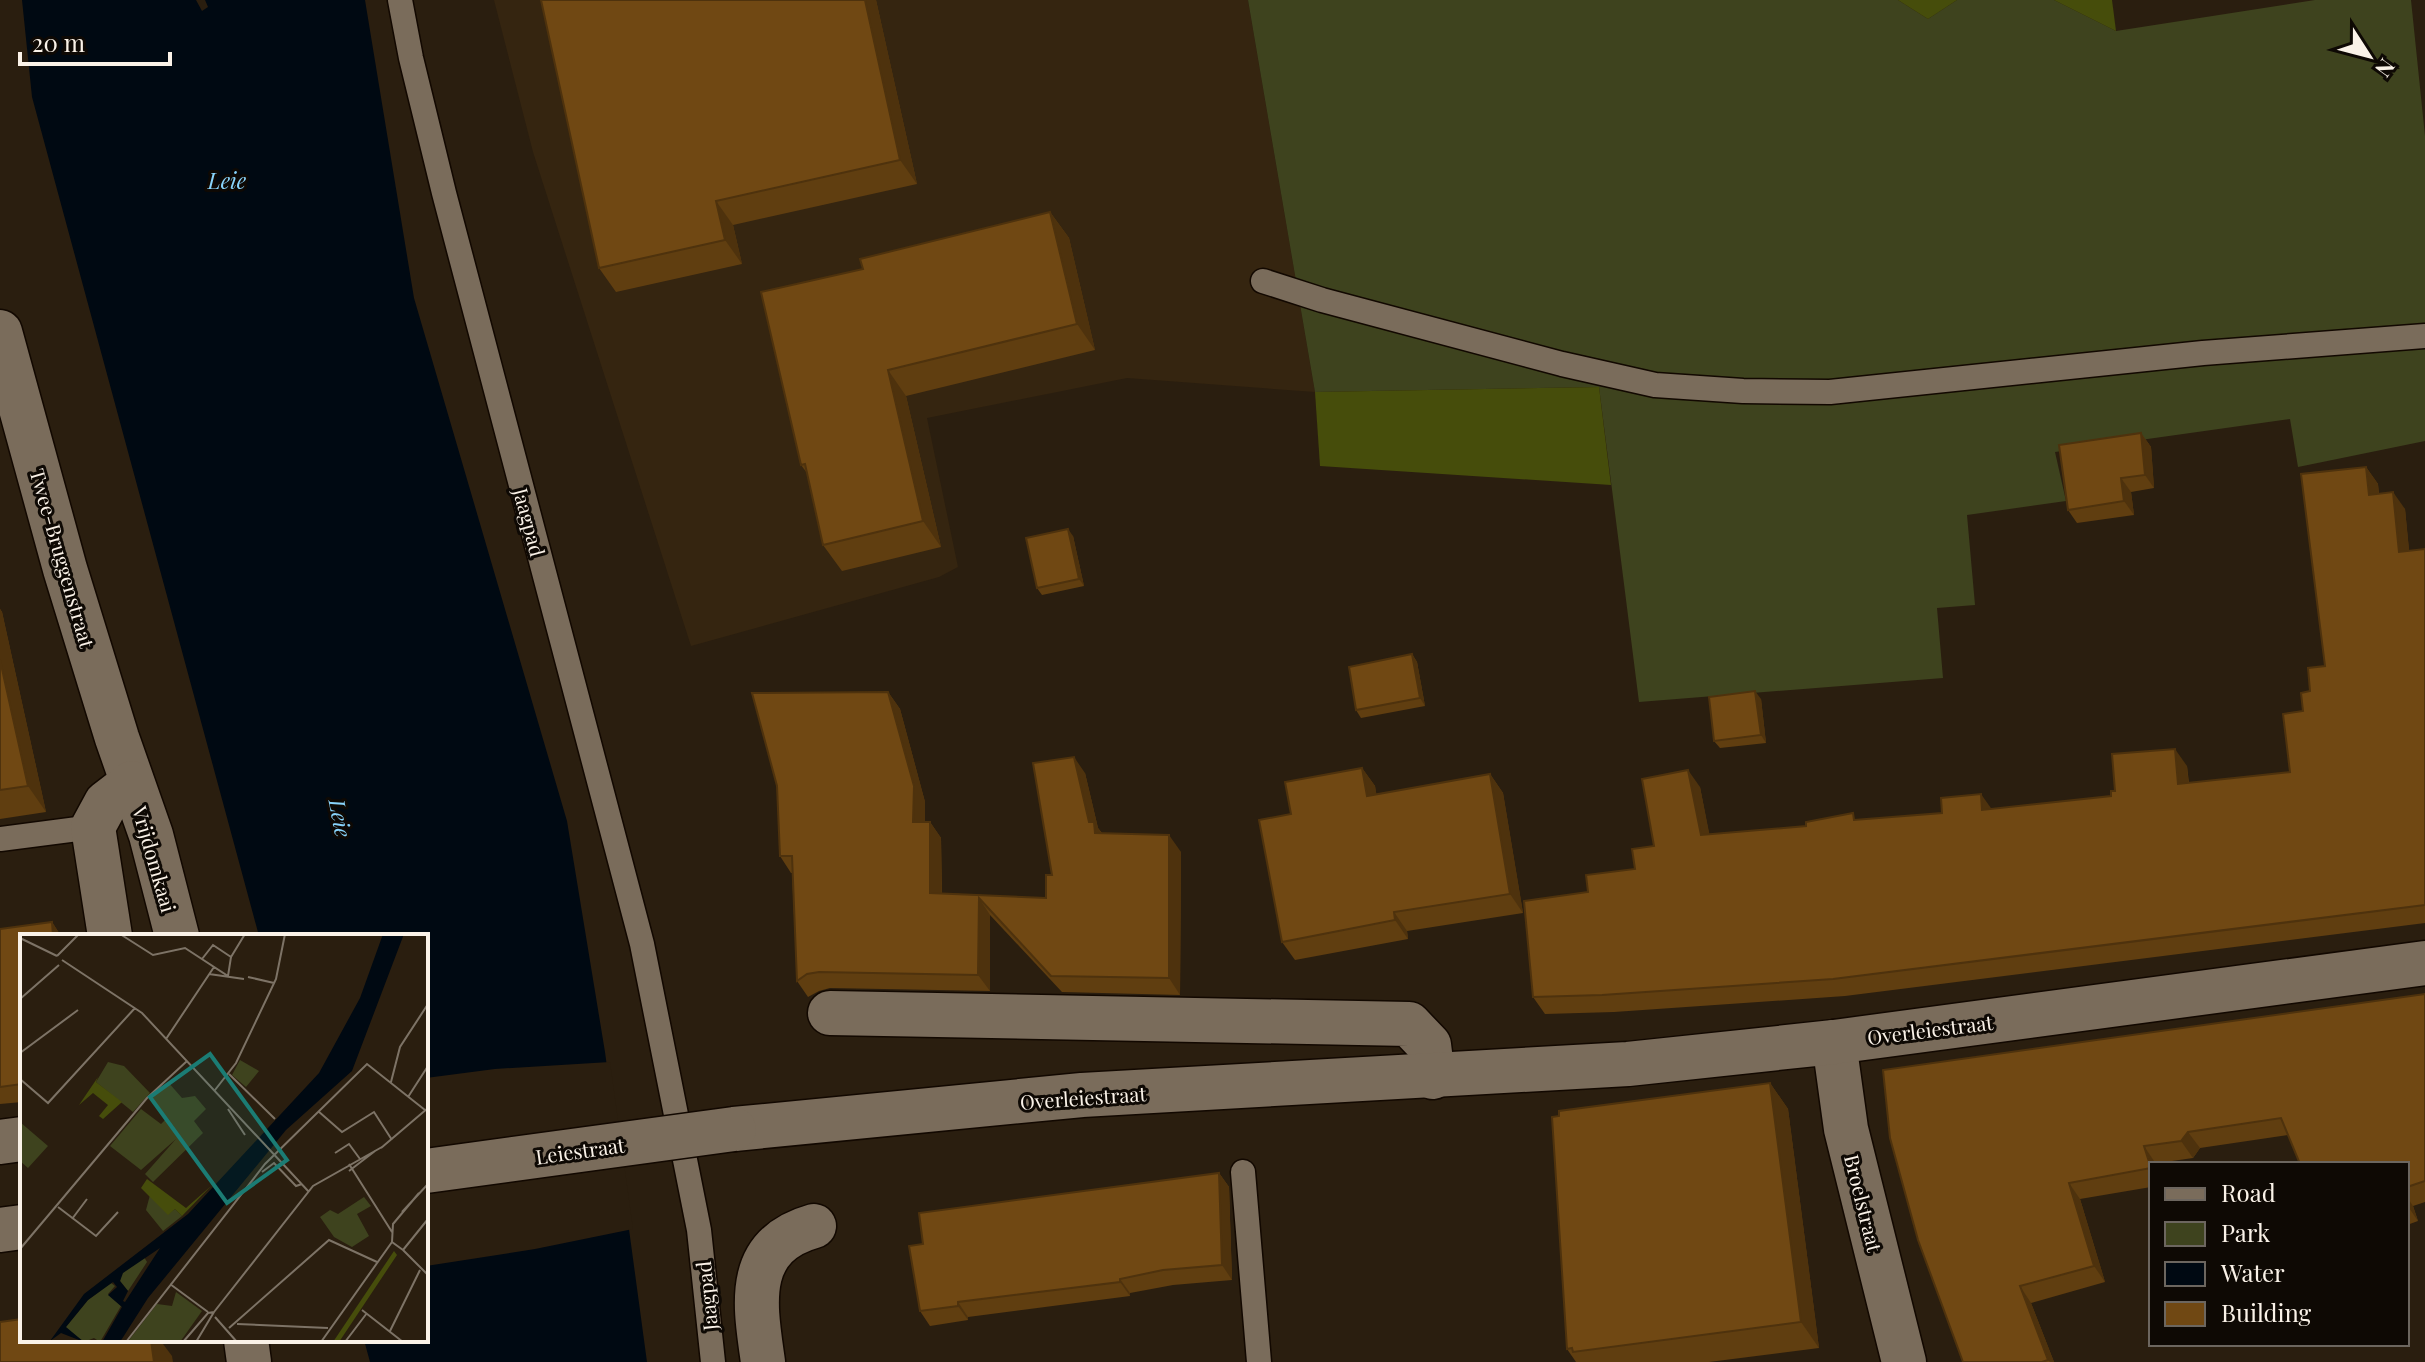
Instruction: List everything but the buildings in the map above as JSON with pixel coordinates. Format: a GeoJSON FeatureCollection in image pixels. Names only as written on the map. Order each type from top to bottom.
{"type":"FeatureCollection","features":[{"type":"Feature","properties":{"kind":"main road","name":"Twee-Bruggenstraat"},"geometry":{"type":"LineString","coordinates":[[0,332],[65,569],[132,783]]}},
{"type":"Feature","properties":{"kind":"main road"},"geometry":{"type":"LineString","coordinates":[[110,934],[93,827],[106,803],[132,783]]}},
{"type":"Feature","properties":{"kind":"main road","name":"Vrijdomkaai"},"geometry":{"type":"LineString","coordinates":[[132,783],[151,835],[176,934]]}},
{"type":"Feature","properties":{"kind":"main road","name":"Overleiestraat"},"geometry":{"type":"LineString","coordinates":[[734,1129],[1082,1095],[1628,1064],[1834,1042],[2425,963]]}},
{"type":"Feature","properties":{"kind":"main road"},"geometry":{"type":"LineString","coordinates":[[830,1013],[1409,1024],[1429,1045],[1433,1077]]}},
{"type":"Feature","properties":{"kind":"main road","name":"Broelstraat"},"geometry":{"type":"LineString","coordinates":[[1834,1042],[1846,1129],[1904,1362]]}},
{"type":"Feature","properties":{"kind":"main road","name":"Leiestraat"},"geometry":{"type":"LineString","coordinates":[[428,1171],[734,1129]]}},
{"type":"Feature","properties":{"kind":"main road"},"geometry":{"type":"LineString","coordinates":[[0,1142],[20,1139]]}},
{"type":"Feature","properties":{"kind":"main road"},"geometry":{"type":"LineString","coordinates":[[763,1362],[756,1303],[760,1273],[775,1247],[800,1230],[814,1226]]}},
{"type":"Feature","properties":{"kind":"main road"},"geometry":{"type":"LineString","coordinates":[[0,1230],[20,1227]]}},
{"type":"Feature","properties":{"kind":"main road"},"geometry":{"type":"LineString","coordinates":[[246,1342],[249,1362]]}},
{"type":"Feature","properties":{"kind":"lane","name":"Jaagpad"},"geometry":{"type":"LineString","coordinates":[[400,0],[440,178],[642,944],[699,1230],[713,1362]]}},
{"type":"Feature","properties":{"kind":"lane"},"geometry":{"type":"LineString","coordinates":[[1263,281],[1322,300],[1577,368],[1655,385],[1743,391],[1830,392],[2203,353],[2425,336]]}},
{"type":"Feature","properties":{"kind":"lane"},"geometry":{"type":"LineString","coordinates":[[0,839],[93,827]]}},
{"type":"Feature","properties":{"kind":"lane"},"geometry":{"type":"LineString","coordinates":[[1243,1172],[1259,1362]]}},
{"type":"Feature","properties":{"kind":"shaded area"},"geometry":{"type":"Polygon","coordinates":[[[494,0],[1248,0],[1315,392],[1127,378],[927,418],[958,567],[939,577],[691,646],[533,152],[494,0]]]}},
{"type":"Feature","properties":{"kind":"green space"},"geometry":{"type":"Polygon","coordinates":[[[1248,0],[1898,0],[1928,19],[1957,0],[2054,0],[2116,31],[2315,0],[2411,0],[2425,136],[2425,441],[2298,467],[2290,419],[2055,452],[2066,501],[1967,515],[1975,605],[1937,608],[1943,678],[1639,702],[1599,387],[1315,392],[1248,0]]]}},
{"type":"Feature","properties":{"kind":"green space"},"geometry":{"type":"Polygon","coordinates":[[[1898,0],[1957,0],[1928,19],[1898,0]]]}},
{"type":"Feature","properties":{"kind":"green space"},"geometry":{"type":"Polygon","coordinates":[[[2054,0],[2112,0],[2116,31],[2054,0]]]}},
{"type":"Feature","properties":{"kind":"green space"},"geometry":{"type":"Polygon","coordinates":[[[1599,387],[1611,485],[1320,466],[1315,392],[1599,387]]]}},
{"type":"Feature","properties":{"kind":"water","name":"Leie"},"geometry":{"type":"Polygon","coordinates":[[[22,0],[196,0],[202,11],[208,7],[205,0],[365,0],[414,298],[567,821],[605,1052],[647,1362],[370,1362],[365,1342],[428,1342],[428,934],[258,934],[32,97],[22,0]]]}},
{"type":"Feature","properties":{"kind":"pier"},"geometry":{"type":"Polygon","coordinates":[[[610,1062],[633,1229],[535,1249],[428,1266],[428,1078],[495,1069],[610,1062]]]}}]}
